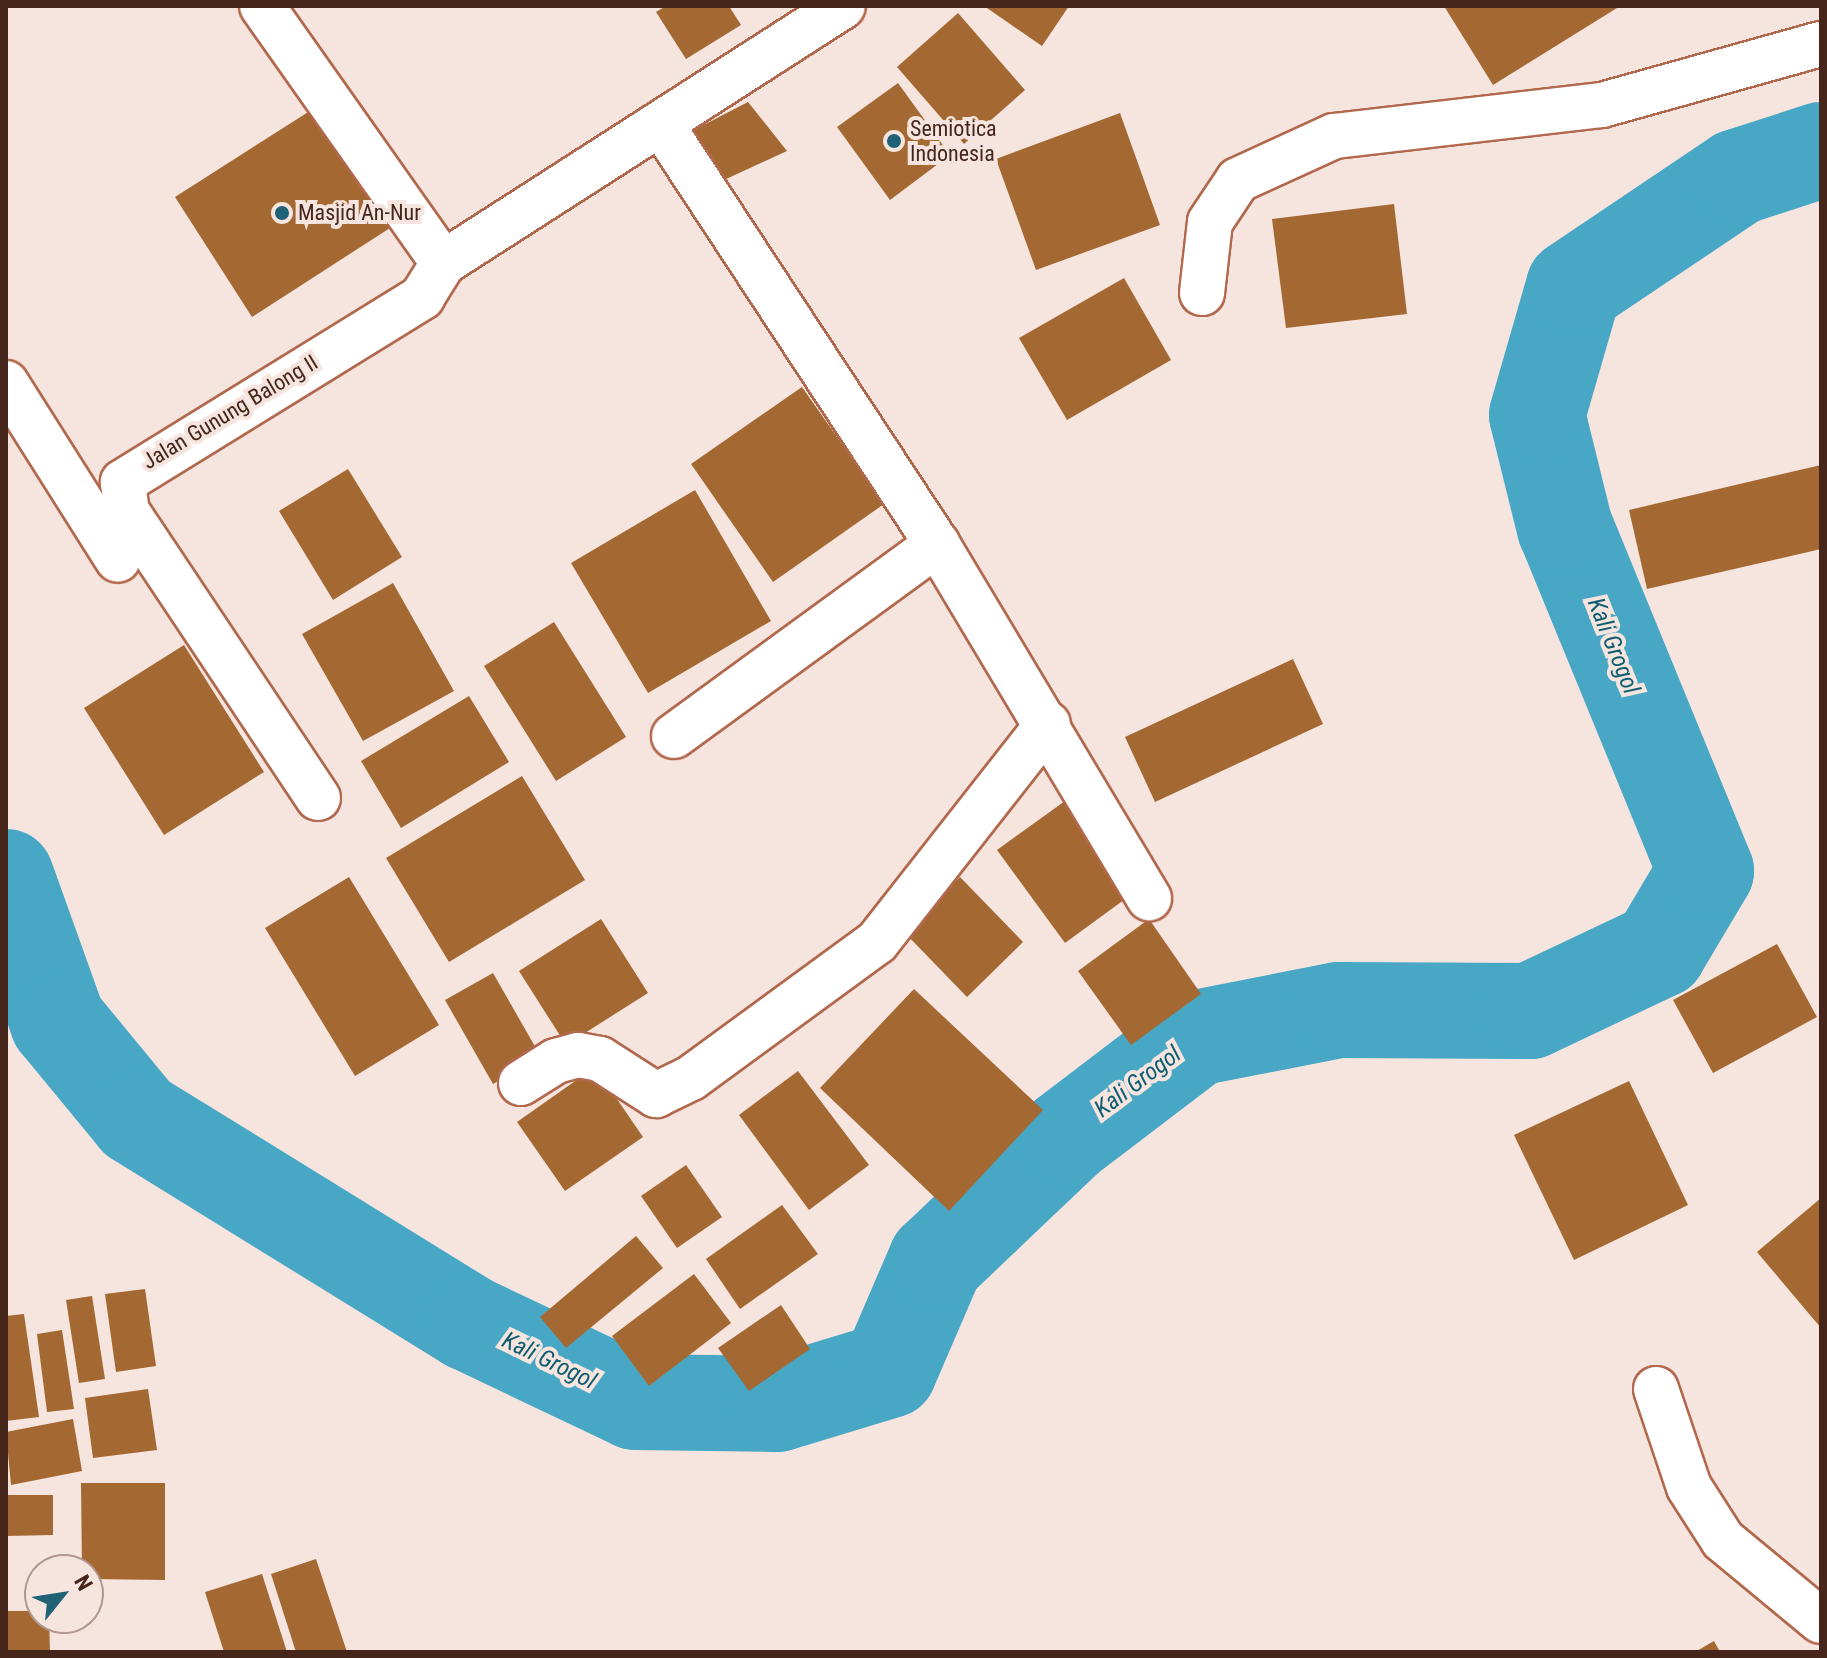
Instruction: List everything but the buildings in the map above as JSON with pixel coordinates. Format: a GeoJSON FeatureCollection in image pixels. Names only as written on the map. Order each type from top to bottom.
{"type":"FeatureCollection","features":[{"type":"Feature","properties":{"kind":"street"},"geometry":{"type":"LineString","coordinates":[[262,6],[443,263]]}},
{"type":"Feature","properties":{"kind":"street","name":"Jalan Gunung Balong II"},"geometry":{"type":"LineString","coordinates":[[318,798],[127,512],[123,482],[133,471],[422,297],[443,263],[843,6]]}},
{"type":"Feature","properties":{"kind":"street"},"geometry":{"type":"LineString","coordinates":[[1202,293],[1210,222],[1238,180],[1334,136],[1602,105],[1821,44]]}},
{"type":"Feature","properties":{"kind":"street"},"geometry":{"type":"LineString","coordinates":[[661,124],[937,544],[1048,724],[1149,898]]}},
{"type":"Feature","properties":{"kind":"street"},"geometry":{"type":"LineString","coordinates":[[6,383],[118,560]]}},
{"type":"Feature","properties":{"kind":"street"},"geometry":{"type":"LineString","coordinates":[[674,736],[937,544]]}},
{"type":"Feature","properties":{"kind":"street"},"geometry":{"type":"LineString","coordinates":[[521,1083],[556,1061],[578,1055],[600,1059],[656,1095],[691,1078],[877,942],[1048,724]]}},
{"type":"Feature","properties":{"kind":"street"},"geometry":{"type":"LineString","coordinates":[[1656,1389],[1689,1487],[1723,1540],[1821,1621]]}},
{"type":"Feature","properties":{"kind":"waterway","name":"Kali Grogol"},"geometry":{"type":"LineString","coordinates":[[6,877],[58,1022],[137,1118],[469,1323],[635,1402],[777,1404],[889,1370],[936,1261],[1066,1137],[1196,1038],[1339,1010],[1530,1011],[1659,950],[1706,871],[1565,528],[1537,415],[1574,287],[1738,177],[1821,150]]}},
{"type":"Feature","properties":{"kind":"place","name":"Semiotica Indonesia"},"geometry":{"type":"Point","coordinates":[894,141]}},
{"type":"Feature","properties":{"kind":"place","name":"Masjid An-Nur"},"geometry":{"type":"Point","coordinates":[282,213]}}]}
